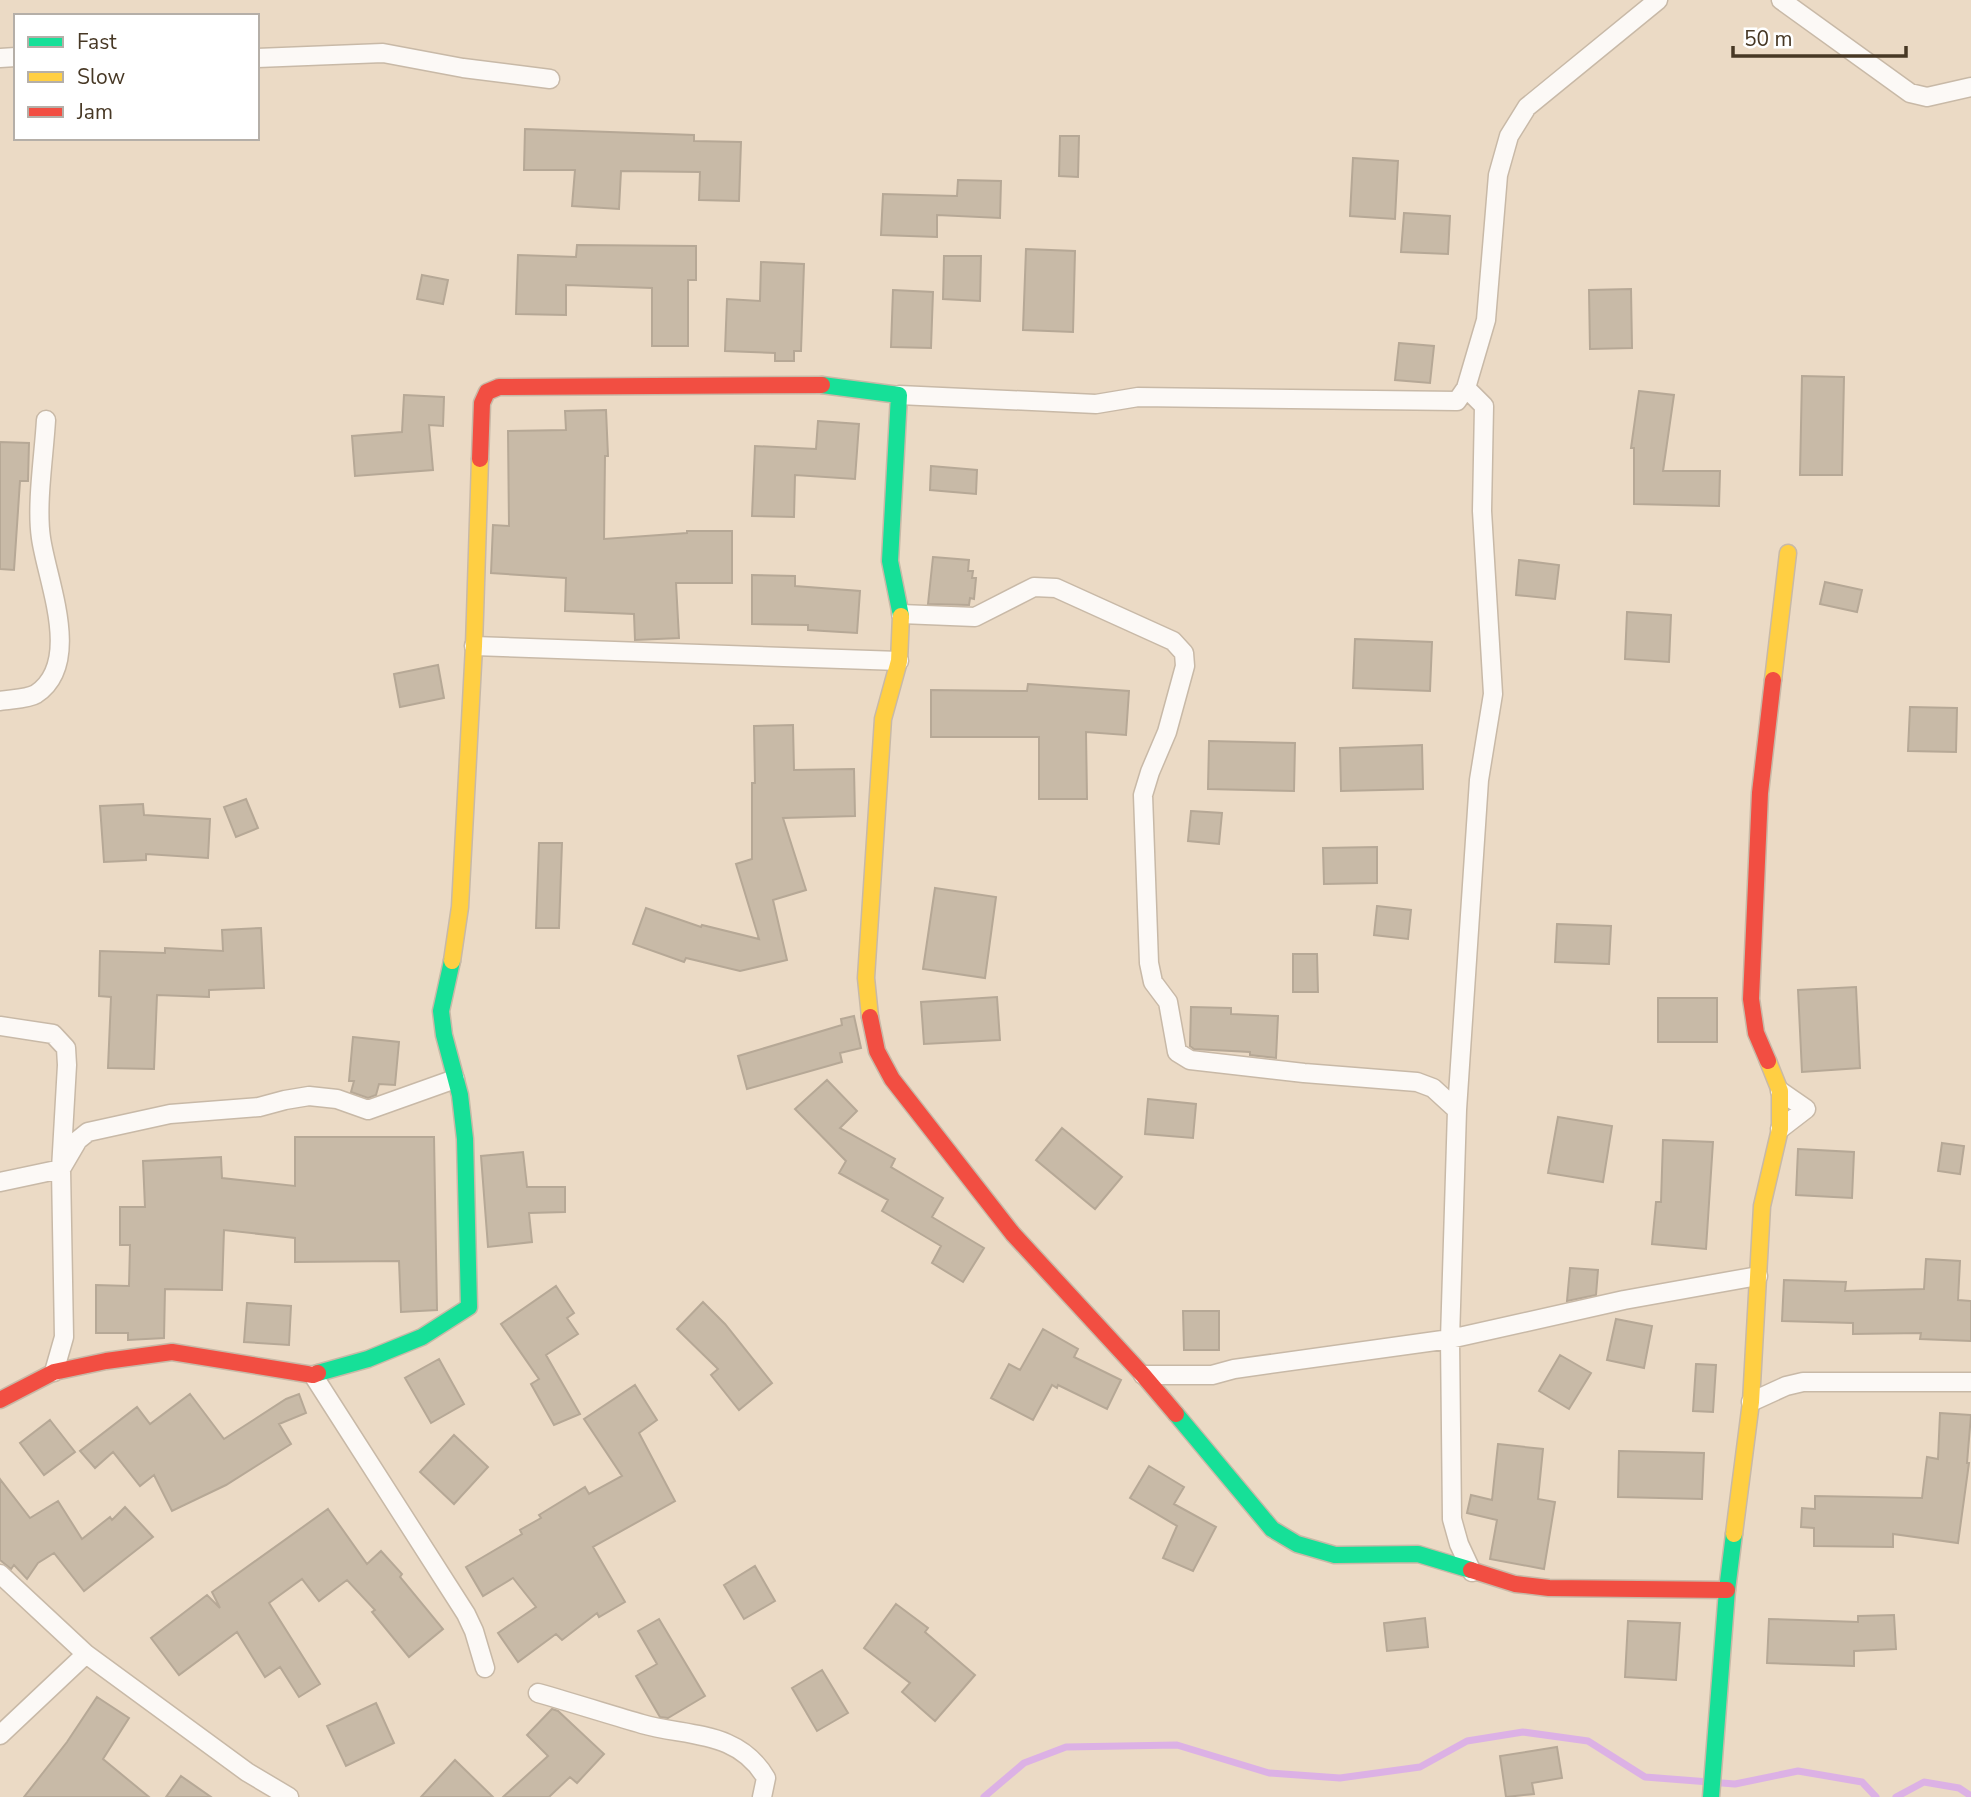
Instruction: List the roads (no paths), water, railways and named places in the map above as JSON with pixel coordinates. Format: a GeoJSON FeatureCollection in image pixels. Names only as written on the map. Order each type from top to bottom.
{"type":"FeatureCollection","features":[{"type":"Feature","properties":{"kind":"street"},"geometry":{"type":"LineString","coordinates":[[0,1400],[54,1372],[106,1361],[172,1352],[313,1375],[368,1359],[422,1337],[469,1307],[465,1139],[460,1095],[444,1035],[441,1011],[451,968],[460,907],[474,646],[482,403],[487,392],[499,387],[835,385],[881,394],[1096,404],[1138,397],[1457,401],[1466,388],[1486,320],[1498,176],[1509,136],[1527,107],[1658,0]]}},
{"type":"Feature","properties":{"kind":"street"},"geometry":{"type":"LineString","coordinates":[[1781,0],[1910,93],[1927,97],[1971,87]]}},
{"type":"Feature","properties":{"kind":"street"},"geometry":{"type":"LineString","coordinates":[[259,58],[383,53],[463,68],[550,79]]}},
{"type":"Feature","properties":{"kind":"street"},"geometry":{"type":"LineString","coordinates":[[1466,388],[1484,407],[1482,511],[1493,694],[1479,780],[1457,1110],[1450,1339],[1452,1519],[1459,1544],[1472,1572]]}},
{"type":"Feature","properties":{"kind":"street"},"geometry":{"type":"LineString","coordinates":[[899,395],[890,561],[901,614],[899,661],[883,719],[866,978],[870,1022],[877,1051],[892,1079],[1013,1234],[1143,1375],[1272,1529],[1297,1544],[1335,1555],[1418,1554],[1514,1584],[1549,1588],[1727,1590]]}},
{"type":"Feature","properties":{"kind":"street"},"geometry":{"type":"LineString","coordinates":[[0,701],[35,695],[51,679],[58,663],[61,636],[40,536],[46,420]]}},
{"type":"Feature","properties":{"kind":"street"},"geometry":{"type":"LineString","coordinates":[[1711,1797],[1727,1590],[1751,1402],[1762,1206],[1780,1129],[1780,1091],[1756,1033],[1751,999],[1760,793],[1788,553]]}},
{"type":"Feature","properties":{"kind":"street"},"geometry":{"type":"LineString","coordinates":[[901,614],[975,617],[1034,587],[1056,588],[1173,641],[1184,653],[1185,666],[1167,732],[1143,795],[1143,824],[1149,963],[1153,982],[1168,1002],[1177,1052],[1190,1060],[1203,1062],[1417,1082],[1433,1088],[1457,1110]]}},
{"type":"Feature","properties":{"kind":"street"},"geometry":{"type":"LineString","coordinates":[[474,646],[899,661]]}},
{"type":"Feature","properties":{"kind":"street"},"geometry":{"type":"LineString","coordinates":[[0,1026],[53,1034],[65,1048],[67,1065],[61,1169],[64,1337],[54,1372]]}},
{"type":"Feature","properties":{"kind":"street"},"geometry":{"type":"LineString","coordinates":[[0,1182],[61,1169],[78,1140],[88,1132],[170,1114],[260,1107],[309,1097],[337,1099],[368,1110],[455,1079]]}},
{"type":"Feature","properties":{"kind":"street"},"geometry":{"type":"LineString","coordinates":[[1780,1091],[1806,1109],[1780,1129]]}},
{"type":"Feature","properties":{"kind":"street"},"geometry":{"type":"LineString","coordinates":[[1143,1375],[1212,1375],[1234,1369],[1450,1339],[1624,1300],[1758,1276]]}},
{"type":"Feature","properties":{"kind":"street"},"geometry":{"type":"LineString","coordinates":[[313,1375],[466,1614],[485,1668]]}},
{"type":"Feature","properties":{"kind":"street"},"geometry":{"type":"LineString","coordinates":[[1751,1402],[1786,1385],[1803,1382],[1971,1382]]}},
{"type":"Feature","properties":{"kind":"street"},"geometry":{"type":"LineString","coordinates":[[0,1574],[86,1654],[247,1772],[289,1797]]}},
{"type":"Feature","properties":{"kind":"street"},"geometry":{"type":"LineString","coordinates":[[0,1735],[86,1654]]}},
{"type":"Feature","properties":{"kind":"street"},"geometry":{"type":"LineString","coordinates":[[538,1693],[645,1725],[694,1732],[724,1742],[757,1762],[766,1779],[762,1797]]}},
{"type":"Feature","properties":{"kind":"waterway"},"geometry":{"type":"LineString","coordinates":[[984,1797],[1024,1763],[1066,1747],[1177,1745],[1269,1773],[1340,1778],[1420,1767],[1467,1741],[1523,1732],[1588,1741],[1645,1777],[1735,1784],[1798,1771],[1862,1782],[1876,1797]]}},
{"type":"Feature","properties":{"kind":"waterway"},"geometry":{"type":"LineString","coordinates":[[1896,1797],[1924,1782],[1959,1788],[1971,1796]]}}]}
